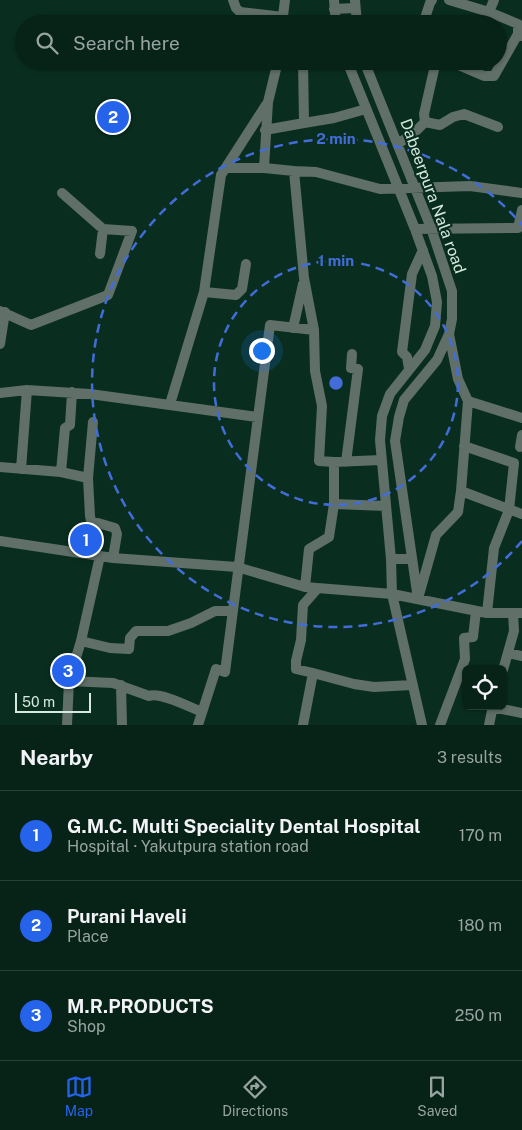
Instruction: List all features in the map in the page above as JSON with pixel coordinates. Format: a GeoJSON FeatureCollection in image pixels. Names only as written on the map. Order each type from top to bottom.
{"type":"FeatureCollection","features":[{"type":"Feature","properties":{"kind":"street"},"geometry":{"type":"LineString","coordinates":[[233,0],[240,12],[256,15]]}},
{"type":"Feature","properties":{"kind":"street"},"geometry":{"type":"LineString","coordinates":[[283,15],[285,0]]}},
{"type":"Feature","properties":{"kind":"street"},"geometry":{"type":"LineString","coordinates":[[426,15],[432,0]]}},
{"type":"Feature","properties":{"kind":"street"},"geometry":{"type":"LineString","coordinates":[[449,0],[496,15]]}},
{"type":"Feature","properties":{"kind":"street"},"geometry":{"type":"LineString","coordinates":[[489,12],[494,0]]}},
{"type":"Feature","properties":{"kind":"street"},"geometry":{"type":"LineString","coordinates":[[334,5],[355,4]]}},
{"type":"Feature","properties":{"kind":"street"},"geometry":{"type":"LineString","coordinates":[[507,19],[518,24],[520,35],[507,56]]}},
{"type":"Feature","properties":{"kind":"street"},"geometry":{"type":"LineString","coordinates":[[264,168],[268,102],[276,70]]}},
{"type":"Feature","properties":{"kind":"street"},"geometry":{"type":"LineString","coordinates":[[303,70],[304,123]]}},
{"type":"Feature","properties":{"kind":"street","name":"Dabeerpura Nala road"},"geometry":{"type":"LineString","coordinates":[[351,70],[416,229],[432,276],[437,302],[435,326],[425,350],[390,394],[382,416],[380,440],[391,559],[392,594],[422,725]]}},
{"type":"Feature","properties":{"kind":"street","name":"Dabeerpura Nala road"},"geometry":{"type":"LineString","coordinates":[[368,70],[431,228],[452,291],[452,319],[449,334],[436,360],[404,400],[398,417],[395,441],[418,598]]}},
{"type":"Feature","properties":{"kind":"street"},"geometry":{"type":"LineString","coordinates":[[425,122],[424,114],[434,70]]}},
{"type":"Feature","properties":{"kind":"street"},"geometry":{"type":"LineString","coordinates":[[470,70],[490,77],[494,76],[498,70]]}},
{"type":"Feature","properties":{"kind":"street"},"geometry":{"type":"LineString","coordinates":[[170,404],[204,292],[221,175],[268,102]]}},
{"type":"Feature","properties":{"kind":"street"},"geometry":{"type":"LineString","coordinates":[[265,130],[334,118],[366,109]]}},
{"type":"Feature","properties":{"kind":"street"},"geometry":{"type":"LineString","coordinates":[[425,122],[440,125],[453,117],[464,114],[498,127]]}},
{"type":"Feature","properties":{"kind":"street"},"geometry":{"type":"LineString","coordinates":[[398,144],[425,122]]}},
{"type":"Feature","properties":{"kind":"street"},"geometry":{"type":"LineString","coordinates":[[226,168],[264,168],[316,172],[380,189],[470,186],[522,193]]}},
{"type":"Feature","properties":{"kind":"street"},"geometry":{"type":"LineString","coordinates":[[294,171],[304,278],[314,330],[315,371],[322,406],[319,461],[381,460]]}},
{"type":"Feature","properties":{"kind":"street"},"geometry":{"type":"LineString","coordinates":[[0,344],[3,312],[31,325],[108,295],[132,231],[103,229],[62,193]]}},
{"type":"Feature","properties":{"kind":"street"},"geometry":{"type":"LineString","coordinates":[[416,229],[518,228],[522,210]]}},
{"type":"Feature","properties":{"kind":"street"},"geometry":{"type":"LineString","coordinates":[[100,254],[103,229]]}},
{"type":"Feature","properties":{"kind":"street"},"geometry":{"type":"LineString","coordinates":[[423,250],[412,274],[402,352],[412,366],[427,373]]}},
{"type":"Feature","properties":{"kind":"street"},"geometry":{"type":"LineString","coordinates":[[204,292],[236,295],[242,289],[246,264]]}},
{"type":"Feature","properties":{"kind":"street"},"geometry":{"type":"LineString","coordinates":[[293,328],[304,278]]}},
{"type":"Feature","properties":{"kind":"street"},"geometry":{"type":"LineString","coordinates":[[198,725],[216,669],[225,672],[270,325],[314,330]]}},
{"type":"Feature","properties":{"kind":"street"},"geometry":{"type":"LineString","coordinates":[[418,598],[436,535],[458,512],[461,491],[468,401],[458,379],[449,334]]}},
{"type":"Feature","properties":{"kind":"street"},"geometry":{"type":"LineString","coordinates":[[346,462],[358,369],[351,368],[352,354]]}},
{"type":"Feature","properties":{"kind":"street"},"geometry":{"type":"LineString","coordinates":[[0,393],[27,390],[72,392],[257,416]]}},
{"type":"Feature","properties":{"kind":"street"},"geometry":{"type":"LineString","coordinates":[[21,469],[27,390]]}},
{"type":"Feature","properties":{"kind":"street"},"geometry":{"type":"LineString","coordinates":[[61,472],[65,428],[70,425],[72,392]]}},
{"type":"Feature","properties":{"kind":"street"},"geometry":{"type":"LineString","coordinates":[[468,401],[522,418]]}},
{"type":"Feature","properties":{"kind":"street"},"geometry":{"type":"LineString","coordinates":[[93,422],[88,478],[90,516],[92,521],[115,528],[113,558]]}},
{"type":"Feature","properties":{"kind":"street"},"geometry":{"type":"LineString","coordinates":[[520,447],[522,435]]}},
{"type":"Feature","properties":{"kind":"street"},"geometry":{"type":"LineString","coordinates":[[380,440],[395,441]]}},
{"type":"Feature","properties":{"kind":"street"},"geometry":{"type":"LineString","coordinates":[[440,725],[464,659],[464,638],[473,637],[482,612],[494,548],[509,510],[514,462],[464,446]]}},
{"type":"Feature","properties":{"kind":"street"},"geometry":{"type":"LineString","coordinates":[[305,587],[309,549],[330,537],[334,504],[334,462]]}},
{"type":"Feature","properties":{"kind":"street"},"geometry":{"type":"LineString","coordinates":[[0,467],[61,472],[88,478]]}},
{"type":"Feature","properties":{"kind":"street"},"geometry":{"type":"LineString","coordinates":[[461,491],[522,514]]}},
{"type":"Feature","properties":{"kind":"street"},"geometry":{"type":"LineString","coordinates":[[334,504],[386,506]]}},
{"type":"Feature","properties":{"kind":"street"},"geometry":{"type":"LineString","coordinates":[[0,541],[113,558],[238,567],[305,587],[392,594],[482,612],[518,613],[518,631],[504,665]]}},
{"type":"Feature","properties":{"kind":"street"},"geometry":{"type":"LineString","coordinates":[[67,725],[69,681],[81,641],[100,556]]}},
{"type":"Feature","properties":{"kind":"street"},"geometry":{"type":"LineString","coordinates":[[391,559],[412,559]]}},
{"type":"Feature","properties":{"kind":"street"},"geometry":{"type":"LineString","coordinates":[[318,588],[303,606],[301,640],[296,669],[354,684],[374,687],[412,685]]}},
{"type":"Feature","properties":{"kind":"street"},"geometry":{"type":"LineString","coordinates":[[81,641],[110,648],[129,649],[130,638],[136,631],[168,631],[191,623],[215,611],[232,611]]}},
{"type":"Feature","properties":{"kind":"street"},"geometry":{"type":"LineString","coordinates":[[508,653],[522,656]]}},
{"type":"Feature","properties":{"kind":"street"},"geometry":{"type":"LineString","coordinates":[[303,725],[313,673]]}},
{"type":"Feature","properties":{"kind":"street"},"geometry":{"type":"LineString","coordinates":[[69,681],[113,682],[149,696],[154,695],[168,699],[202,712]]}},
{"type":"Feature","properties":{"kind":"street"},"geometry":{"type":"LineString","coordinates":[[121,685],[122,725]]}},
{"type":"Feature","properties":{"kind":"street"},"geometry":{"type":"LineString","coordinates":[[489,725],[492,710]]}},
{"type":"Feature","properties":{"kind":"street"},"geometry":{"type":"LineString","coordinates":[[507,710],[522,713]]}},
{"type":"Feature","properties":{"kind":"place","name":"Purani Haveli"},"geometry":{"type":"Point","coordinates":[113,117]}},
{"type":"Feature","properties":{"kind":"place","name":"G.M.C. Multi Speciality Dental Hospital"},"geometry":{"type":"Point","coordinates":[86,540]}},
{"type":"Feature","properties":{"kind":"place","name":"M.R.PRODUCTS"},"geometry":{"type":"Point","coordinates":[68,671]}}]}
